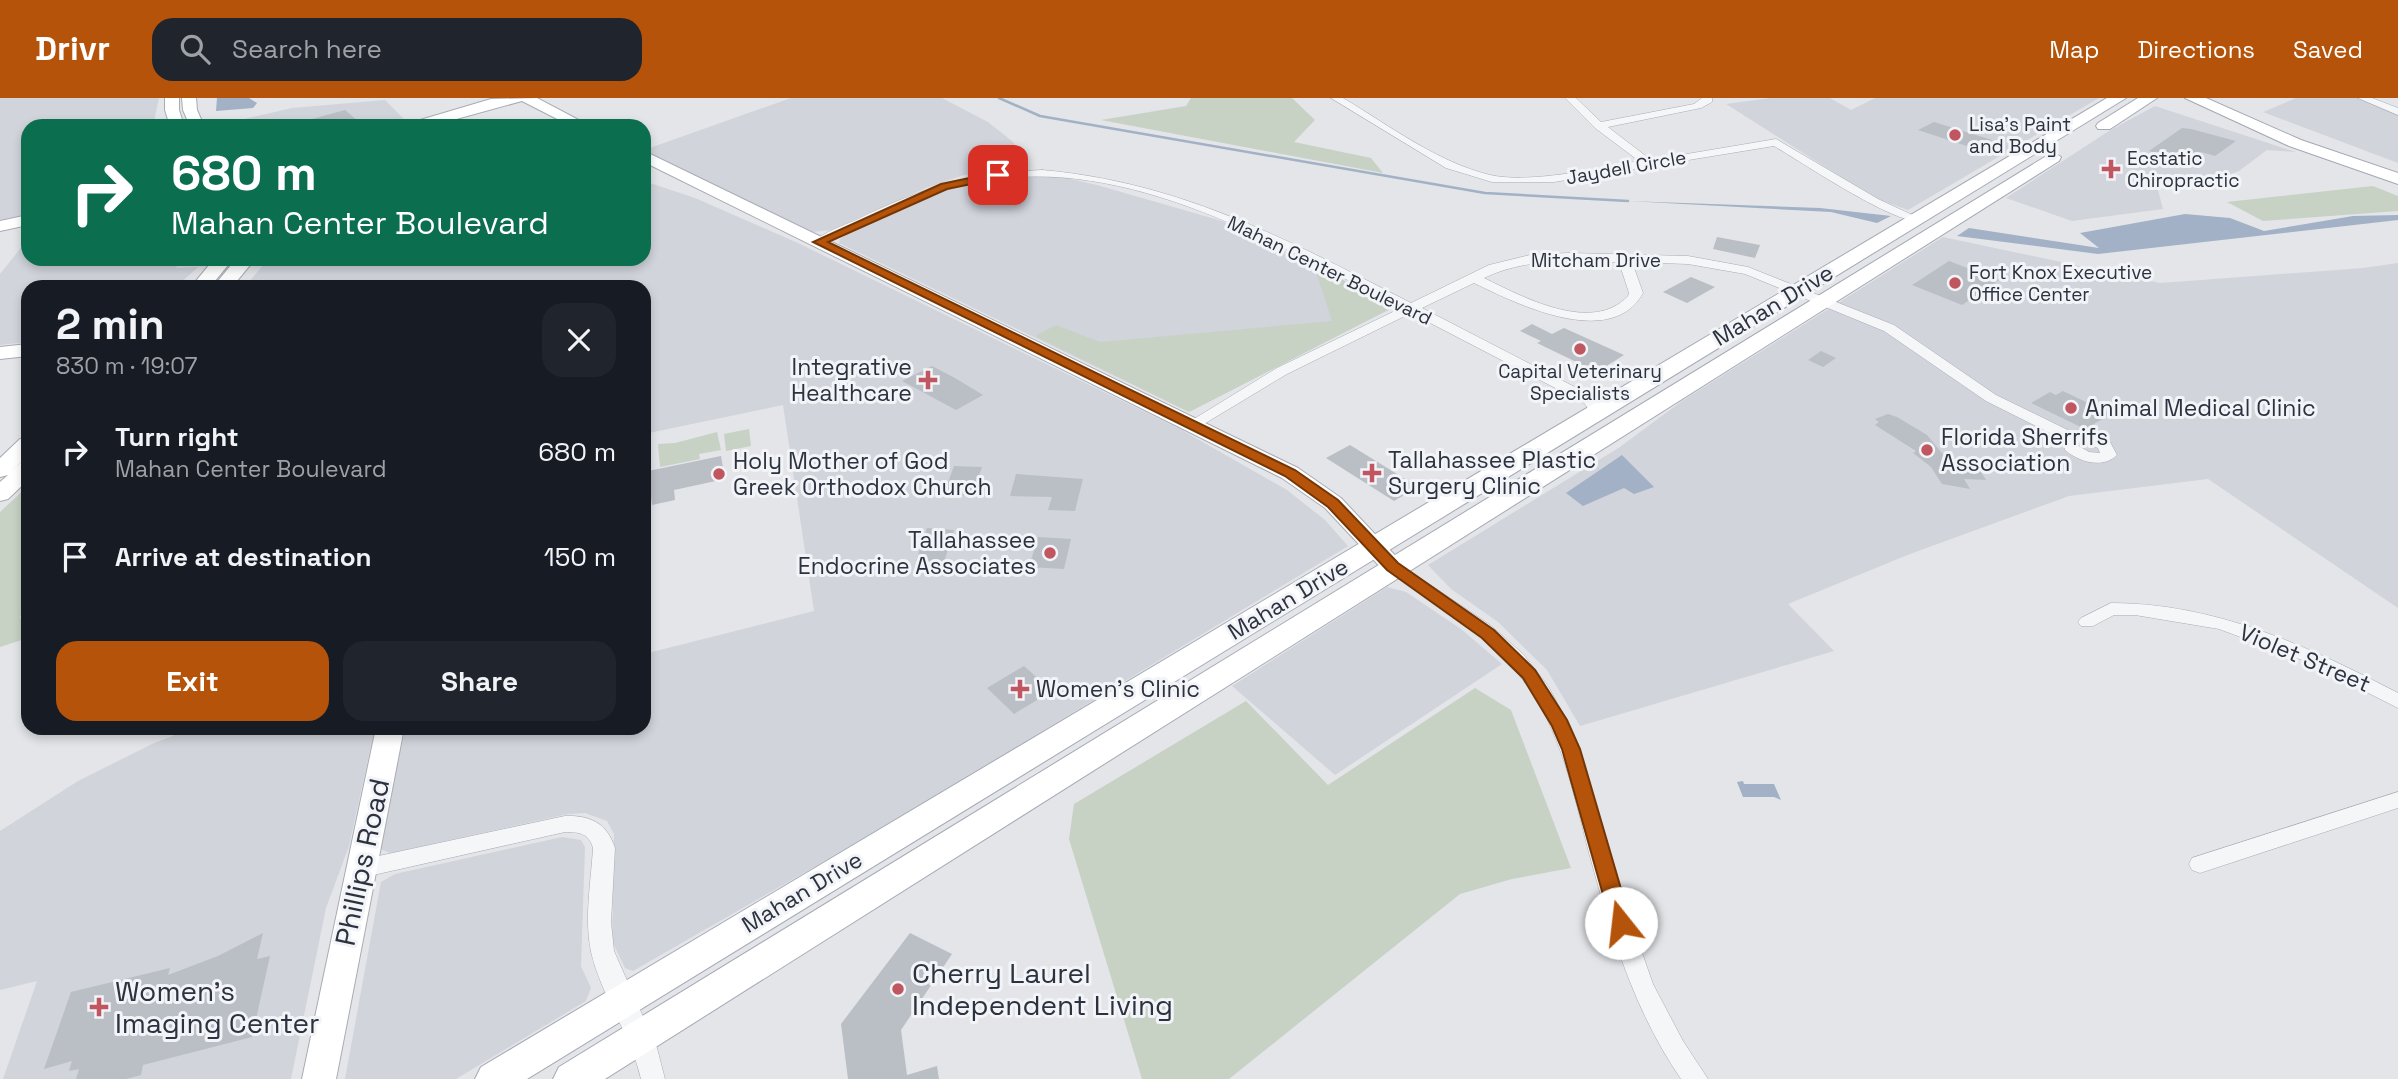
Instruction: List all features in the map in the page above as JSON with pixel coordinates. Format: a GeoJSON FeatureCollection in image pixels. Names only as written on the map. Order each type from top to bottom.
{"type":"FeatureCollection","features":[{"type":"Feature","properties":{"kind":"main road","name":"Mahan Drive"},"geometry":{"type":"LineString","coordinates":[[572,1079],[1207,684],[1384,556],[1597,411],[2118,98]]}},
{"type":"Feature","properties":{"kind":"main road"},"geometry":{"type":"LineString","coordinates":[[2147,99],[2165,98]]}},
{"type":"Feature","properties":{"kind":"main road","name":"Mahan Drive"},"geometry":{"type":"LineString","coordinates":[[494,1079],[1186,661],[1622,425],[2147,99]]}},
{"type":"Feature","properties":{"kind":"main road"},"geometry":{"type":"LineString","coordinates":[[2175,99],[2207,100],[2398,169]]}},
{"type":"Feature","properties":{"kind":"main road"},"geometry":{"type":"LineString","coordinates":[[2207,100],[2295,143],[2398,179]]}},
{"type":"Feature","properties":{"kind":"main road"},"geometry":{"type":"LineString","coordinates":[[2058,134],[2080,140]]}},
{"type":"Feature","properties":{"kind":"main road"},"geometry":{"type":"LineString","coordinates":[[1914,219],[1927,236]]}},
{"type":"Feature","properties":{"kind":"main road"},"geometry":{"type":"LineString","coordinates":[[1894,231],[1927,236]]}},
{"type":"Feature","properties":{"kind":"main road"},"geometry":{"type":"LineString","coordinates":[[1186,661],[1207,684]]}},
{"type":"Feature","properties":{"kind":"main road"},"geometry":{"type":"LineString","coordinates":[[951,803],[974,829]]}},
{"type":"Feature","properties":{"kind":"street"},"geometry":{"type":"LineString","coordinates":[[172,98],[175,119]]}},
{"type":"Feature","properties":{"kind":"street"},"geometry":{"type":"LineString","coordinates":[[189,98],[194,119]]}},
{"type":"Feature","properties":{"kind":"street"},"geometry":{"type":"LineString","coordinates":[[460,119],[522,98]]}},
{"type":"Feature","properties":{"kind":"street"},"geometry":{"type":"LineString","coordinates":[[438,119],[491,103],[522,98],[568,119]]}},
{"type":"Feature","properties":{"kind":"street","name":"Jaydell Circle"},"geometry":{"type":"LineString","coordinates":[[1336,98],[1450,166],[1492,178],[1554,179],[1776,142],[1874,201],[1914,219]]}},
{"type":"Feature","properties":{"kind":"street"},"geometry":{"type":"LineString","coordinates":[[1570,98],[1600,126],[1648,163]]}},
{"type":"Feature","properties":{"kind":"street"},"geometry":{"type":"LineString","coordinates":[[1600,126],[1697,106],[1704,104],[1707,98]]}},
{"type":"Feature","properties":{"kind":"street"},"geometry":{"type":"LineString","coordinates":[[2363,98],[2398,112]]}},
{"type":"Feature","properties":{"kind":"street"},"geometry":{"type":"LineString","coordinates":[[651,159],[1194,425],[1307,484],[1333,503],[1384,556],[1504,649],[1529,674],[1548,702],[1571,749],[1636,977],[1669,1042],[1696,1079]]}},
{"type":"Feature","properties":{"kind":"street","name":"Mahan Center Boulevard"},"geometry":{"type":"LineString","coordinates":[[818,242],[929,192],[961,182],[1016,174],[1069,176],[1171,197],[1252,228],[1515,363],[1527,378],[1554,395],[1577,407],[1597,411],[1622,425]]}},
{"type":"Feature","properties":{"kind":"street"},"geometry":{"type":"LineString","coordinates":[[0,226],[21,222]]}},
{"type":"Feature","properties":{"kind":"street"},"geometry":{"type":"LineString","coordinates":[[0,235],[21,230]]}},
{"type":"Feature","properties":{"kind":"street"},"geometry":{"type":"LineString","coordinates":[[1474,278],[1549,312],[1579,316],[1602,315],[1622,309],[1636,293],[1624,258]]}},
{"type":"Feature","properties":{"kind":"street","name":"Mitcham Drive"},"geometry":{"type":"LineString","coordinates":[[1194,425],[1252,388],[1506,264],[1530,259],[1624,258],[1714,263],[1763,275],[1897,333],[1991,398],[2072,438]]}},
{"type":"Feature","properties":{"kind":"street"},"geometry":{"type":"LineString","coordinates":[[206,280],[218,266]]}},
{"type":"Feature","properties":{"kind":"street"},"geometry":{"type":"LineString","coordinates":[[228,280],[240,266]]}},
{"type":"Feature","properties":{"kind":"street"},"geometry":{"type":"LineString","coordinates":[[0,353],[21,351]]}},
{"type":"Feature","properties":{"kind":"street"},"geometry":{"type":"LineString","coordinates":[[0,470],[21,450]]}},
{"type":"Feature","properties":{"kind":"street"},"geometry":{"type":"LineString","coordinates":[[0,494],[21,474]]}},
{"type":"Feature","properties":{"kind":"street","name":"Violet Street"},"geometry":{"type":"LineString","coordinates":[[2087,622],[2111,609],[2135,609],[2222,624],[2312,656],[2398,701]]}},
{"type":"Feature","properties":{"kind":"street","name":"Phillips Road"},"geometry":{"type":"LineString","coordinates":[[319,1079],[389,735]]}},
{"type":"Feature","properties":{"kind":"street"},"geometry":{"type":"LineString","coordinates":[[2200,864],[2398,800]]}},
{"type":"Feature","properties":{"kind":"street"},"geometry":{"type":"LineString","coordinates":[[360,869],[565,824],[578,824],[595,829],[602,837],[604,848],[601,937],[605,961],[641,1036],[653,1079]]}},
{"type":"Feature","properties":{"kind":"shaded area"},"geometry":{"type":"Polygon","coordinates":[[[0,98],[159,98],[154,119],[21,119],[21,216],[0,221],[0,98]]]}},
{"type":"Feature","properties":{"kind":"shaded area"},"geometry":{"type":"Polygon","coordinates":[[[791,98],[942,98],[988,122],[1013,142],[1027,168],[964,175],[926,188],[831,230],[813,232],[651,153],[651,148],[791,98]]]}},
{"type":"Feature","properties":{"kind":"shaded area"},"geometry":{"type":"Polygon","coordinates":[[[1191,98],[1292,98],[1315,120],[1294,142],[1371,158],[1383,173],[1101,120],[1186,106],[1191,98]]]}},
{"type":"Feature","properties":{"kind":"shaded area"},"geometry":{"type":"Polygon","coordinates":[[[1771,98],[1830,98],[1851,110],[1875,98],[2099,98],[1908,210],[1874,198],[1726,104],[1771,98]]]}},
{"type":"Feature","properties":{"kind":"shaded area"},"geometry":{"type":"Polygon","coordinates":[[[2296,98],[2357,98],[2398,114],[2398,163],[2263,112],[2296,98]]]}},
{"type":"Feature","properties":{"kind":"shaded area"},"geometry":{"type":"Polygon","coordinates":[[[385,100],[404,119],[244,119],[292,108],[385,100]]]}},
{"type":"Feature","properties":{"kind":"shaded area"},"geometry":{"type":"Polygon","coordinates":[[[2155,106],[2296,152],[2267,150],[2239,171],[2225,176],[2155,179],[2163,209],[2072,221],[2006,198],[2109,131],[2155,106]]]}},
{"type":"Feature","properties":{"kind":"shaded area"},"geometry":{"type":"Polygon","coordinates":[[[1014,176],[1062,177],[1222,221],[1332,273],[1390,309],[1189,412],[839,243],[840,239],[849,233],[950,187],[1014,176]]]}},
{"type":"Feature","properties":{"kind":"shaded area"},"geometry":{"type":"Polygon","coordinates":[[[651,183],[695,198],[800,244],[1180,429],[1287,490],[1325,520],[1348,546],[882,828],[633,971],[625,968],[612,941],[614,834],[607,821],[585,813],[568,814],[391,853],[379,849],[377,842],[404,735],[651,735],[651,652],[814,611],[783,405],[651,433],[651,280],[251,280],[262,266],[651,266],[651,183]]]}},
{"type":"Feature","properties":{"kind":"shaded area"},"geometry":{"type":"Polygon","coordinates":[[[2373,186],[2398,196],[2398,211],[2263,221],[2227,202],[2373,186]]]}},
{"type":"Feature","properties":{"kind":"shaded area"},"geometry":{"type":"Polygon","coordinates":[[[1943,237],[2160,283],[2398,263],[2398,608],[2208,479],[2069,496],[1910,554],[1788,604],[1834,651],[1580,726],[1547,670],[1498,622],[1451,589],[1428,565],[1620,447],[1682,401],[1943,237]]]}},
{"type":"Feature","properties":{"kind":"shaded area"},"geometry":{"type":"Polygon","coordinates":[[[21,248],[21,266],[198,267],[184,280],[21,280],[21,343],[0,345],[0,274],[21,248]]]}},
{"type":"Feature","properties":{"kind":"shaded area"},"geometry":{"type":"Polygon","coordinates":[[[1332,273],[1390,309],[1189,412],[1035,336],[1056,325],[1100,342],[1332,321],[1317,275],[1332,273]]]}},
{"type":"Feature","properties":{"kind":"shaded area"},"geometry":{"type":"Polygon","coordinates":[[[749,429],[751,446],[726,451],[724,434],[749,429]]]}},
{"type":"Feature","properties":{"kind":"shaded area"},"geometry":{"type":"Polygon","coordinates":[[[717,432],[721,450],[699,454],[700,459],[660,467],[658,444],[675,443],[717,432]]]}},
{"type":"Feature","properties":{"kind":"shaded area"},"geometry":{"type":"Polygon","coordinates":[[[21,492],[21,640],[0,647],[0,512],[21,492]]]}},
{"type":"Feature","properties":{"kind":"shaded area"},"geometry":{"type":"Polygon","coordinates":[[[1387,587],[1406,592],[1461,629],[1502,664],[1335,775],[1232,686],[1387,587]]]}},
{"type":"Feature","properties":{"kind":"shaded area"},"geometry":{"type":"Polygon","coordinates":[[[1475,688],[1511,710],[1571,868],[1512,879],[1460,894],[1229,1079],[1142,1079],[1069,839],[1074,804],[1246,701],[1328,785],[1475,688]]]}},
{"type":"Feature","properties":{"kind":"shaded area"},"geometry":{"type":"Polygon","coordinates":[[[175,735],[373,735],[349,846],[326,908],[291,1079],[3,1079],[37,981],[0,990],[0,831],[78,781],[175,735]]]}},
{"type":"Feature","properties":{"kind":"shaded area"},"geometry":{"type":"Polygon","coordinates":[[[562,837],[581,840],[585,847],[581,966],[591,988],[586,1001],[456,1079],[345,1079],[381,882],[395,874],[562,837]]]}},
{"type":"Feature","properties":{"kind":"water"},"geometry":{"type":"Polygon","coordinates":[[[217,98],[249,98],[257,103],[253,108],[216,111],[217,98]]]}},
{"type":"Feature","properties":{"kind":"water"},"geometry":{"type":"Polygon","coordinates":[[[1628,201],[1820,208],[1891,216],[1877,223],[1831,212],[1628,201]]]}},
{"type":"Feature","properties":{"kind":"water"},"geometry":{"type":"Polygon","coordinates":[[[2185,214],[2230,218],[2264,231],[2353,216],[2398,215],[2398,220],[2098,254],[1957,236],[1969,228],[2099,248],[2080,233],[2185,214]]]}},
{"type":"Feature","properties":{"kind":"water"},"geometry":{"type":"Polygon","coordinates":[[[1622,455],[1654,487],[1634,494],[1624,488],[1583,506],[1566,493],[1622,455]]]}},
{"type":"Feature","properties":{"kind":"water"},"geometry":{"type":"Polygon","coordinates":[[[1743,781],[1744,784],[1774,784],[1781,800],[1774,797],[1743,797],[1737,782],[1743,781]]]}},
{"type":"Feature","properties":{"kind":"building"},"geometry":{"type":"Polygon","coordinates":[[[345,110],[356,119],[312,119],[345,110]]]}},
{"type":"Feature","properties":{"kind":"building","name":"Lisa's Paint and Body"},"geometry":{"type":"Polygon","coordinates":[[[1934,122],[1992,140],[1976,149],[1918,130],[1934,122]]]}},
{"type":"Feature","properties":{"kind":"building"},"geometry":{"type":"Polygon","coordinates":[[[2182,128],[2236,141],[2215,156],[2201,152],[2185,163],[2149,151],[2182,128]]]}},
{"type":"Feature","properties":{"kind":"building"},"geometry":{"type":"Polygon","coordinates":[[[1717,237],[1760,245],[1755,258],[1713,249],[1717,237]]]}},
{"type":"Feature","properties":{"kind":"building","name":"Fort Knox Executive Office Center"},"geometry":{"type":"Polygon","coordinates":[[[1949,261],[1999,280],[1962,305],[1912,285],[1949,261]]]}},
{"type":"Feature","properties":{"kind":"building"},"geometry":{"type":"Polygon","coordinates":[[[1691,277],[1715,287],[1687,303],[1663,292],[1691,277]]]}},
{"type":"Feature","properties":{"kind":"building","name":"Capital Veterinary Specialists"},"geometry":{"type":"Polygon","coordinates":[[[1532,324],[1552,334],[1564,328],[1624,355],[1597,372],[1537,343],[1541,341],[1520,331],[1532,324]]]}},
{"type":"Feature","properties":{"kind":"building"},"geometry":{"type":"Polygon","coordinates":[[[1821,351],[1836,358],[1823,367],[1808,360],[1821,351]]]}},
{"type":"Feature","properties":{"kind":"building"},"geometry":{"type":"Polygon","coordinates":[[[932,366],[983,395],[956,410],[902,381],[932,366]]]}},
{"type":"Feature","properties":{"kind":"building","name":"Animal Medical Clinic"},"geometry":{"type":"Polygon","coordinates":[[[2063,391],[2111,414],[2085,429],[2031,403],[2050,392],[2056,395],[2063,391]]]}},
{"type":"Feature","properties":{"kind":"building","name":"Florida Sherrifs Association"},"geometry":{"type":"Polygon","coordinates":[[[1888,414],[1927,435],[1952,465],[1977,466],[1986,480],[1964,479],[1970,489],[1942,484],[1931,467],[1913,453],[1916,451],[1875,425],[1879,422],[1875,419],[1888,414]]]}},
{"type":"Feature","properties":{"kind":"building","name":"Tallahassee Plastic Surgery Clinic"},"geometry":{"type":"Polygon","coordinates":[[[1350,445],[1418,487],[1394,501],[1326,458],[1350,445]]]}},
{"type":"Feature","properties":{"kind":"building"},"geometry":{"type":"Polygon","coordinates":[[[721,456],[725,479],[674,490],[675,500],[652,505],[651,470],[721,456]]]}},
{"type":"Feature","properties":{"kind":"building"},"geometry":{"type":"Polygon","coordinates":[[[954,466],[982,467],[972,496],[944,494],[954,466]]]}},
{"type":"Feature","properties":{"kind":"building"},"geometry":{"type":"Polygon","coordinates":[[[1016,474],[1083,479],[1075,511],[1048,510],[1052,497],[1010,496],[1016,474]]]}},
{"type":"Feature","properties":{"kind":"building"},"geometry":{"type":"Polygon","coordinates":[[[927,528],[954,530],[944,562],[916,561],[927,528]]]}},
{"type":"Feature","properties":{"kind":"building","name":"Tallahassee Endocrine Associates"},"geometry":{"type":"Polygon","coordinates":[[[1038,537],[1071,539],[1064,569],[1029,567],[1038,537]]]}},
{"type":"Feature","properties":{"kind":"building","name":"Women's Clinic"},"geometry":{"type":"Polygon","coordinates":[[[1024,666],[1052,691],[1014,714],[987,688],[1024,666]]]}},
{"type":"Feature","properties":{"kind":"building"},"geometry":{"type":"Polygon","coordinates":[[[263,933],[257,959],[270,956],[252,1037],[143,1065],[141,1075],[126,1079],[76,1079],[79,1069],[69,1071],[72,1061],[44,1069],[71,992],[170,968],[168,975],[218,956],[263,933]]]}},
{"type":"Feature","properties":{"kind":"building","name":"Cherry Laurel Independent Living"},"geometry":{"type":"Polygon","coordinates":[[[910,933],[952,954],[901,1030],[907,1075],[937,1066],[939,1079],[848,1079],[841,1024],[910,933]]]}},
{"type":"Feature","properties":{"kind":"waterway"},"geometry":{"type":"LineString","coordinates":[[999,98],[1040,116],[1485,193],[1628,201]]}},
{"type":"Feature","properties":{"kind":"place","name":"Lisa's Paint and Body"},"geometry":{"type":"Point","coordinates":[1955,135]}},
{"type":"Feature","properties":{"kind":"place","name":"Ecstatic Chiropractic"},"geometry":{"type":"Point","coordinates":[2111,169]}},
{"type":"Feature","properties":{"kind":"place","name":"Fort Knox Executive Office Center"},"geometry":{"type":"Point","coordinates":[1955,283]}},
{"type":"Feature","properties":{"kind":"place","name":"Capital Veterinary Specialists"},"geometry":{"type":"Point","coordinates":[1580,349]}},
{"type":"Feature","properties":{"kind":"place","name":"Integrative Healthcare"},"geometry":{"type":"Point","coordinates":[928,380]}},
{"type":"Feature","properties":{"kind":"place","name":"Animal Medical Clinic"},"geometry":{"type":"Point","coordinates":[2071,408]}},
{"type":"Feature","properties":{"kind":"place","name":"Florida Sherrifs Association"},"geometry":{"type":"Point","coordinates":[1927,450]}},
{"type":"Feature","properties":{"kind":"place","name":"Tallahassee Plastic Surgery Clinic"},"geometry":{"type":"Point","coordinates":[1372,473]}},
{"type":"Feature","properties":{"kind":"place","name":"Holy Mother of God Greek Orthodox Church"},"geometry":{"type":"Point","coordinates":[719,474]}},
{"type":"Feature","properties":{"kind":"place","name":"Tallahassee Endocrine Associates"},"geometry":{"type":"Point","coordinates":[1050,553]}},
{"type":"Feature","properties":{"kind":"place","name":"Women's Clinic"},"geometry":{"type":"Point","coordinates":[1020,689]}},
{"type":"Feature","properties":{"kind":"place","name":"Cherry Laurel Independent Living"},"geometry":{"type":"Point","coordinates":[898,989]}},
{"type":"Feature","properties":{"kind":"place","name":"Women's Imaging Center"},"geometry":{"type":"Point","coordinates":[99,1007]}},
{"type":"Feature","properties":{"kind":"route"},"geometry":{"type":"LineString","coordinates":[[998,175],[929,192],[818,242],[1290,473],[1333,503],[1393,566],[1488,634],[1529,674],[1561,724],[1571,749],[1621,923]]}}]}
